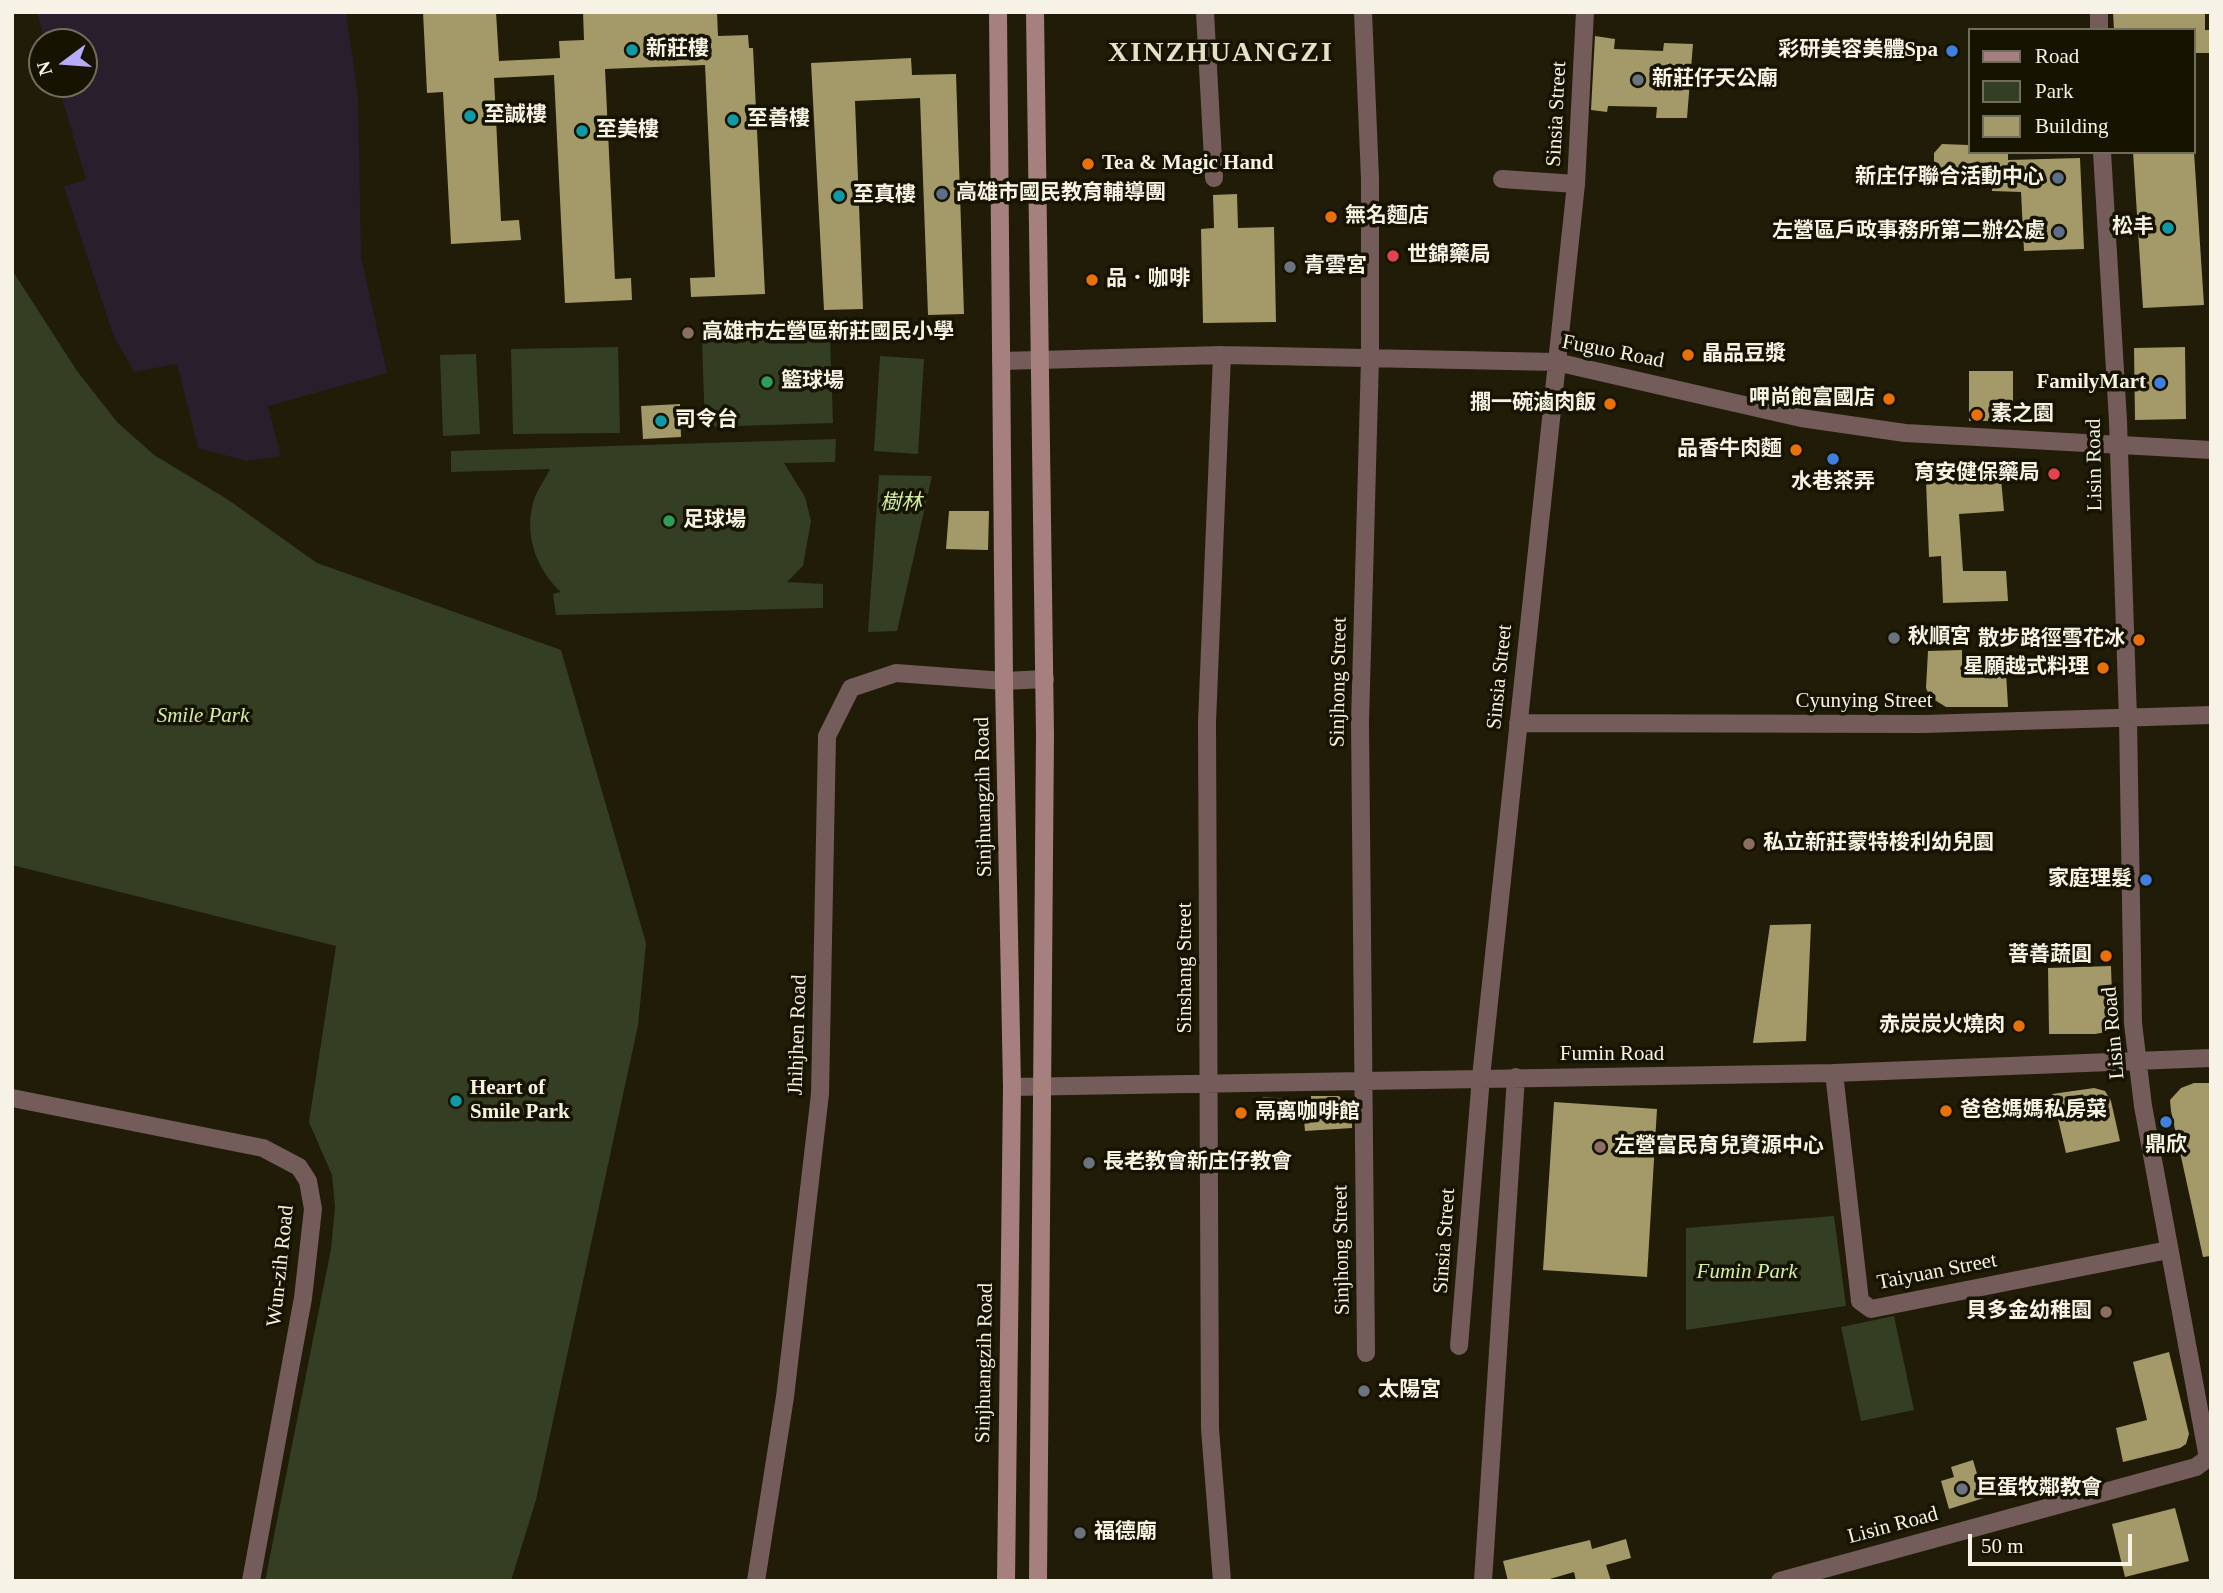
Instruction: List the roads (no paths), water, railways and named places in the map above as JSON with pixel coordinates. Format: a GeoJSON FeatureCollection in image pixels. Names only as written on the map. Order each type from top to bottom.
{"type":"FeatureCollection","features":[{"type":"Feature","properties":{"kind":"street","name":"Sinjhuangzih Road"},"geometry":{"type":"LineString","coordinates":[[998,12],[1004,681],[1012,1087],[1006,1581]]}},
{"type":"Feature","properties":{"kind":"street"},"geometry":{"type":"LineString","coordinates":[[1035,12],[1045,679],[1044,1088],[1037,1408],[1038,1581]]}},
{"type":"Feature","properties":{"kind":"street"},"geometry":{"type":"LineString","coordinates":[[1205,12],[1214,178]]}},
{"type":"Feature","properties":{"kind":"street","name":"Sinjhong Street"},"geometry":{"type":"LineString","coordinates":[[1363,12],[1370,179],[1370,358],[1360,722],[1366,1353]]}},
{"type":"Feature","properties":{"kind":"street","name":"Sinsia Street"},"geometry":{"type":"LineString","coordinates":[[1460,1346],[1481,1077],[1576,184],[1585,12]]}},
{"type":"Feature","properties":{"kind":"street","name":"Lisin Road"},"geometry":{"type":"LineString","coordinates":[[1780,1581],[2196,1467],[2208,1458],[2168,1250],[2138,1061],[2129,889],[2128,719],[2118,446],[2102,154]]}},
{"type":"Feature","properties":{"kind":"street"},"geometry":{"type":"LineString","coordinates":[[1502,179],[1576,184]]}},
{"type":"Feature","properties":{"kind":"street","name":"Fuguo Road"},"geometry":{"type":"LineString","coordinates":[[1001,361],[1222,355],[1556,362],[1801,418],[1905,433],[2211,450]]}},
{"type":"Feature","properties":{"kind":"street","name":"Sinshang Street"},"geometry":{"type":"LineString","coordinates":[[1222,355],[1207,722],[1210,1429],[1222,1581]]}},
{"type":"Feature","properties":{"kind":"street","name":"Jhihjhen Road"},"geometry":{"type":"LineString","coordinates":[[756,1581],[785,1397],[820,1094],[827,736],[851,688],[896,673],[1004,681],[1045,679]]}},
{"type":"Feature","properties":{"kind":"street","name":"Cyunying Street"},"geometry":{"type":"LineString","coordinates":[[1518,723],[1924,724],[2211,715]]}},
{"type":"Feature","properties":{"kind":"street","name":"Fumin Road"},"geometry":{"type":"LineString","coordinates":[[1012,1087],[1363,1082],[1516,1076],[1834,1073],[2211,1058]]}},
{"type":"Feature","properties":{"kind":"street","name":"Taiyuan Street"},"geometry":{"type":"LineString","coordinates":[[1834,1073],[1860,1301],[1871,1309],[2168,1250]]}},
{"type":"Feature","properties":{"kind":"street"},"geometry":{"type":"LineString","coordinates":[[1483,1581],[1516,1076]]}},
{"type":"Feature","properties":{"kind":"street","name":"Wun-zih Road"},"geometry":{"type":"LineString","coordinates":[[12,1098],[263,1148],[299,1167],[309,1181],[313,1209],[303,1298],[251,1581]]}},
{"type":"Feature","properties":{"kind":"place","name":"新莊樓"},"geometry":{"type":"Point","coordinates":[632,50]}},
{"type":"Feature","properties":{"kind":"place","name":"彩研美容美體Spa"},"geometry":{"type":"Point","coordinates":[1952,51]}},
{"type":"Feature","properties":{"kind":"place","name":"新莊仔天公廟"},"geometry":{"type":"Point","coordinates":[1638,80]}},
{"type":"Feature","properties":{"kind":"place","name":"至誠樓"},"geometry":{"type":"Point","coordinates":[470,116]}},
{"type":"Feature","properties":{"kind":"place","name":"至善樓"},"geometry":{"type":"Point","coordinates":[733,120]}},
{"type":"Feature","properties":{"kind":"place","name":"至美樓"},"geometry":{"type":"Point","coordinates":[582,131]}},
{"type":"Feature","properties":{"kind":"place","name":"Tea & Magic Hand"},"geometry":{"type":"Point","coordinates":[1088,164]}},
{"type":"Feature","properties":{"kind":"place","name":"新庄仔聯合活動中心"},"geometry":{"type":"Point","coordinates":[2058,178]}},
{"type":"Feature","properties":{"kind":"place","name":"高雄市國民教育輔導團"},"geometry":{"type":"Point","coordinates":[942,194]}},
{"type":"Feature","properties":{"kind":"place","name":"至真樓"},"geometry":{"type":"Point","coordinates":[839,196]}},
{"type":"Feature","properties":{"kind":"place","name":"無名麵店"},"geometry":{"type":"Point","coordinates":[1331,217]}},
{"type":"Feature","properties":{"kind":"place","name":"松丰"},"geometry":{"type":"Point","coordinates":[2168,228]}},
{"type":"Feature","properties":{"kind":"place","name":"左營區戶政事務所第二辦公處"},"geometry":{"type":"Point","coordinates":[2059,232]}},
{"type":"Feature","properties":{"kind":"place","name":"世錦藥局"},"geometry":{"type":"Point","coordinates":[1393,256]}},
{"type":"Feature","properties":{"kind":"place","name":"青雲宮"},"geometry":{"type":"Point","coordinates":[1290,267]}},
{"type":"Feature","properties":{"kind":"place","name":"品．咖啡"},"geometry":{"type":"Point","coordinates":[1092,280]}},
{"type":"Feature","properties":{"kind":"place","name":"高雄市左營區新莊國民小學"},"geometry":{"type":"Point","coordinates":[688,333]}},
{"type":"Feature","properties":{"kind":"place","name":"晶品豆漿"},"geometry":{"type":"Point","coordinates":[1688,355]}},
{"type":"Feature","properties":{"kind":"place","name":"籃球場"},"geometry":{"type":"Point","coordinates":[767,382]}},
{"type":"Feature","properties":{"kind":"place","name":"FamilyMart"},"geometry":{"type":"Point","coordinates":[2160,383]}},
{"type":"Feature","properties":{"kind":"place","name":"呷尚飽富國店"},"geometry":{"type":"Point","coordinates":[1889,399]}},
{"type":"Feature","properties":{"kind":"place","name":"擱一碗滷肉飯"},"geometry":{"type":"Point","coordinates":[1610,404]}},
{"type":"Feature","properties":{"kind":"place","name":"素之園"},"geometry":{"type":"Point","coordinates":[1977,415]}},
{"type":"Feature","properties":{"kind":"place","name":"司令台"},"geometry":{"type":"Point","coordinates":[661,421]}},
{"type":"Feature","properties":{"kind":"place","name":"品香牛肉麵"},"geometry":{"type":"Point","coordinates":[1796,450]}},
{"type":"Feature","properties":{"kind":"place","name":"水巷茶弄"},"geometry":{"type":"Point","coordinates":[1833,459]}},
{"type":"Feature","properties":{"kind":"place","name":"育安健保藥局"},"geometry":{"type":"Point","coordinates":[2054,474]}},
{"type":"Feature","properties":{"kind":"place","name":"足球場"},"geometry":{"type":"Point","coordinates":[669,521]}},
{"type":"Feature","properties":{"kind":"place","name":"秋順宮"},"geometry":{"type":"Point","coordinates":[1894,638]}},
{"type":"Feature","properties":{"kind":"place","name":"散步路徑雪花冰"},"geometry":{"type":"Point","coordinates":[2139,640]}},
{"type":"Feature","properties":{"kind":"place","name":"星願越式料理"},"geometry":{"type":"Point","coordinates":[2103,668]}},
{"type":"Feature","properties":{"kind":"place","name":"私立新莊蒙特梭利幼兒園"},"geometry":{"type":"Point","coordinates":[1749,844]}},
{"type":"Feature","properties":{"kind":"place","name":"家庭理髮"},"geometry":{"type":"Point","coordinates":[2146,880]}},
{"type":"Feature","properties":{"kind":"place","name":"菩善蔬圓"},"geometry":{"type":"Point","coordinates":[2106,956]}},
{"type":"Feature","properties":{"kind":"place","name":"赤炭炭火燒肉"},"geometry":{"type":"Point","coordinates":[2019,1026]}},
{"type":"Feature","properties":{"kind":"place","name":"Heart of Smile Park"},"geometry":{"type":"Point","coordinates":[456,1101]}},
{"type":"Feature","properties":{"kind":"place","name":"爸爸媽媽私房菜"},"geometry":{"type":"Point","coordinates":[1946,1111]}},
{"type":"Feature","properties":{"kind":"place","name":"鬲离咖啡館"},"geometry":{"type":"Point","coordinates":[1241,1113]}},
{"type":"Feature","properties":{"kind":"place","name":"鼎欣"},"geometry":{"type":"Point","coordinates":[2166,1122]}},
{"type":"Feature","properties":{"kind":"place","name":"左營富民育兒資源中心"},"geometry":{"type":"Point","coordinates":[1600,1147]}},
{"type":"Feature","properties":{"kind":"place","name":"長老教會新庄仔教會"},"geometry":{"type":"Point","coordinates":[1089,1163]}},
{"type":"Feature","properties":{"kind":"place","name":"貝多金幼稚園"},"geometry":{"type":"Point","coordinates":[2106,1312]}},
{"type":"Feature","properties":{"kind":"place","name":"太陽宮"},"geometry":{"type":"Point","coordinates":[1364,1391]}},
{"type":"Feature","properties":{"kind":"place","name":"巨蛋牧鄰教會"},"geometry":{"type":"Point","coordinates":[1962,1489]}},
{"type":"Feature","properties":{"kind":"place","name":"福德廟"},"geometry":{"type":"Point","coordinates":[1080,1533]}},
{"type":"Feature","properties":{"kind":"district","name":"XINZHUANGZI"},"geometry":{"type":"Point","coordinates":[1221,54]}},
{"type":"Feature","properties":{"kind":"park label","name":"樹林"},"geometry":{"type":"Point","coordinates":[901,503]}},
{"type":"Feature","properties":{"kind":"park label","name":"Smile Park"},"geometry":{"type":"Point","coordinates":[203,716]}},
{"type":"Feature","properties":{"kind":"park label","name":"Fumin Park"},"geometry":{"type":"Point","coordinates":[1747,1272]}}]}
